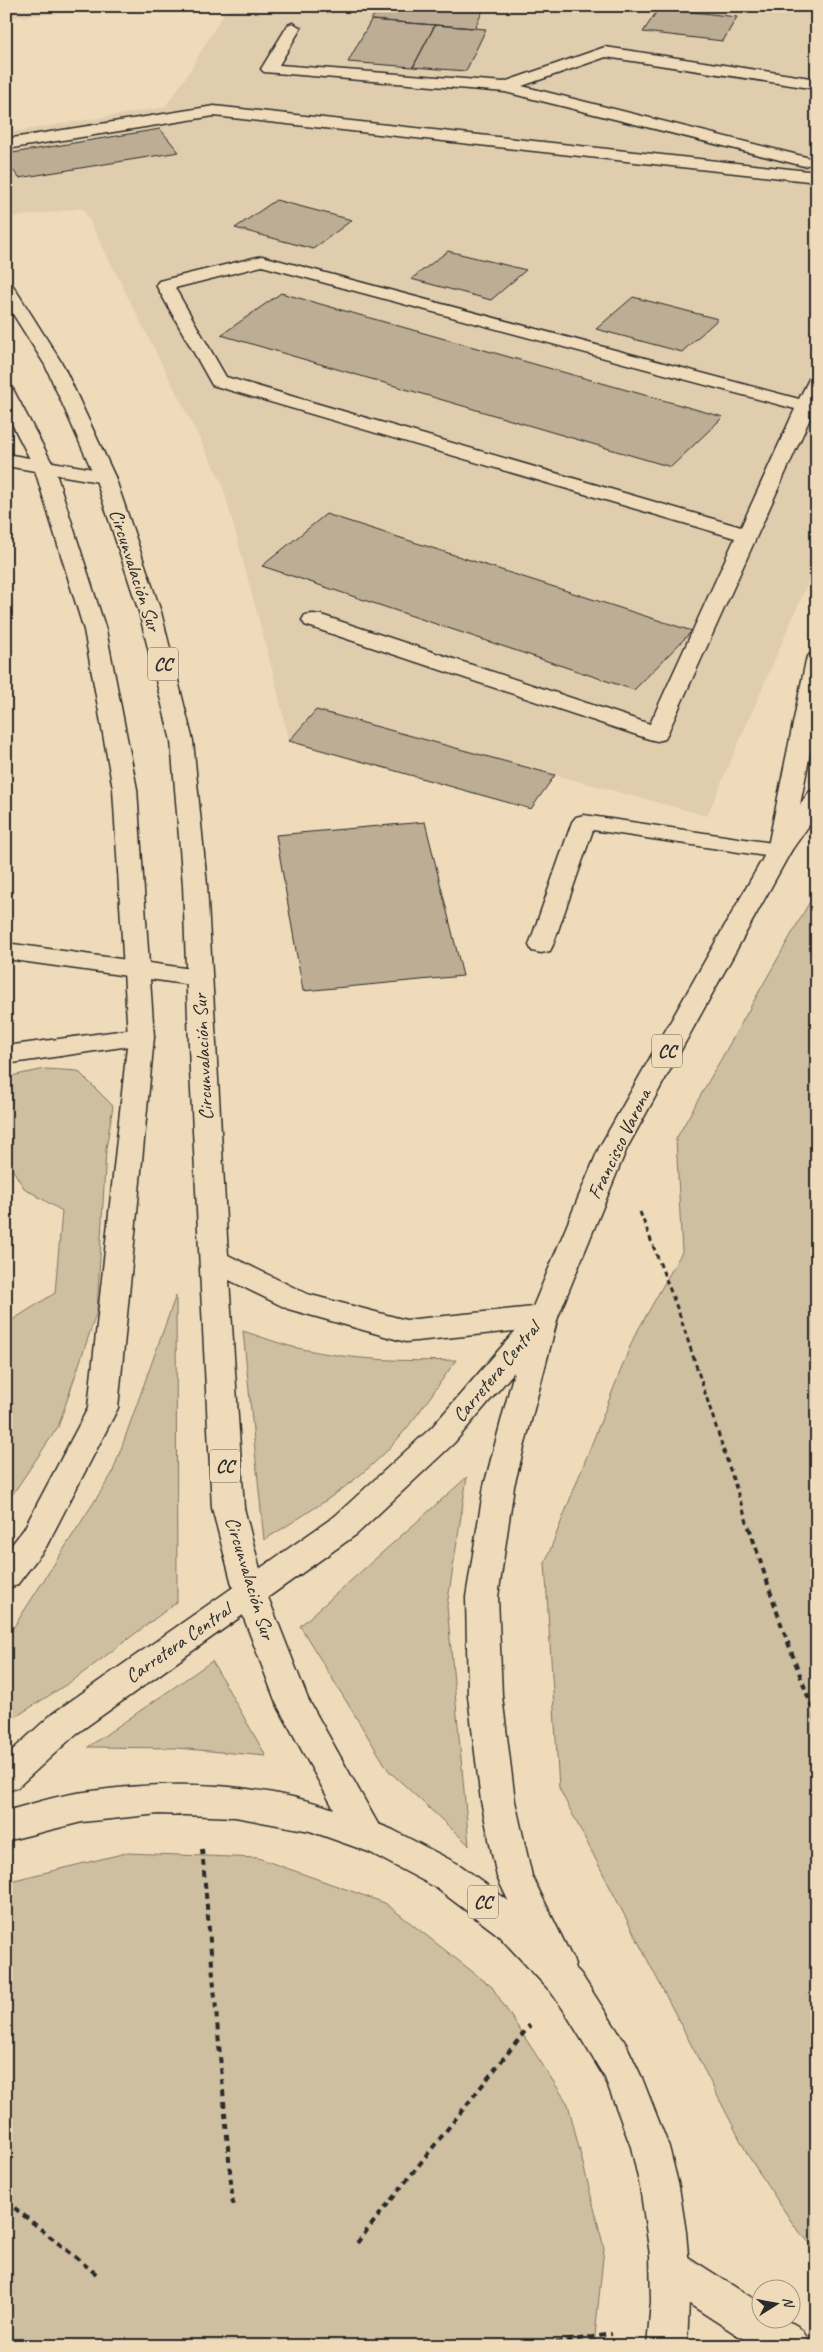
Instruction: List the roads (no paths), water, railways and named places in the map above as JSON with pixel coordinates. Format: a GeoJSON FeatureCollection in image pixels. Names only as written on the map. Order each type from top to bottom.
{"type":"FeatureCollection","features":[{"type":"Feature","properties":{"kind":"main road"},"geometry":{"type":"LineString","coordinates":[[293,28],[269,69],[505,87],[817,164]]}},
{"type":"Feature","properties":{"kind":"main road"},"geometry":{"type":"LineString","coordinates":[[505,87],[605,52],[817,84]]}},
{"type":"Feature","properties":{"kind":"main road"},"geometry":{"type":"LineString","coordinates":[[6,144],[214,111],[817,177]]}},
{"type":"Feature","properties":{"kind":"main road"},"geometry":{"type":"LineString","coordinates":[[748,535],[219,381],[165,285],[262,261],[805,406]]}},
{"type":"Feature","properties":{"kind":"main road","name":"Circunvalación Sur"},"geometry":{"type":"LineString","coordinates":[[6,288],[54,365],[105,477],[150,612],[182,741],[195,885],[228,1508],[250,1592],[293,1703],[365,1833]]}},
{"type":"Feature","properties":{"kind":"main road"},"geometry":{"type":"LineString","coordinates":[[313,620],[657,734],[817,381]]}},
{"type":"Feature","properties":{"kind":"main road"},"geometry":{"type":"LineString","coordinates":[[6,393],[44,467],[95,630],[125,789],[141,1038],[103,1408],[35,1538],[6,1576]]}},
{"type":"Feature","properties":{"kind":"main road"},"geometry":{"type":"LineString","coordinates":[[6,460],[105,477]]}},
{"type":"Feature","properties":{"kind":"main road"},"geometry":{"type":"LineString","coordinates":[[541,945],[584,822],[779,852],[817,660]]}},
{"type":"Feature","properties":{"kind":"main road","name":"Francisco Varona"},"geometry":{"type":"LineString","coordinates":[[544,1317],[613,1148],[779,852],[817,797]]}},
{"type":"Feature","properties":{"kind":"main road"},"geometry":{"type":"LineString","coordinates":[[6,951],[199,978]]}},
{"type":"Feature","properties":{"kind":"main road"},"geometry":{"type":"LineString","coordinates":[[6,1055],[141,1038]]}},
{"type":"Feature","properties":{"kind":"main road"},"geometry":{"type":"LineString","coordinates":[[214,1260],[298,1302],[406,1331],[544,1317]]}},
{"type":"Feature","properties":{"kind":"main road","name":"Carretera Central"},"geometry":{"type":"LineString","coordinates":[[6,1777],[64,1724],[346,1526],[443,1435],[544,1317]]}},
{"type":"Feature","properties":{"kind":"main road","name":"Carretera Central"},"geometry":{"type":"LineString","coordinates":[[544,1317],[499,1486],[482,1597],[484,1676],[498,1800],[515,1877],[565,1981],[618,2066],[655,2163],[671,2269],[669,2336]]}},
{"type":"Feature","properties":{"kind":"main road","name":"Carretera Central"},"geometry":{"type":"LineString","coordinates":[[6,1826],[48,1813],[123,1800],[198,1797],[283,1808],[365,1833],[439,1869],[499,1914],[565,1981]]}},
{"type":"Feature","properties":{"kind":"main road"},"geometry":{"type":"LineString","coordinates":[[671,2269],[791,2346]]}}]}
